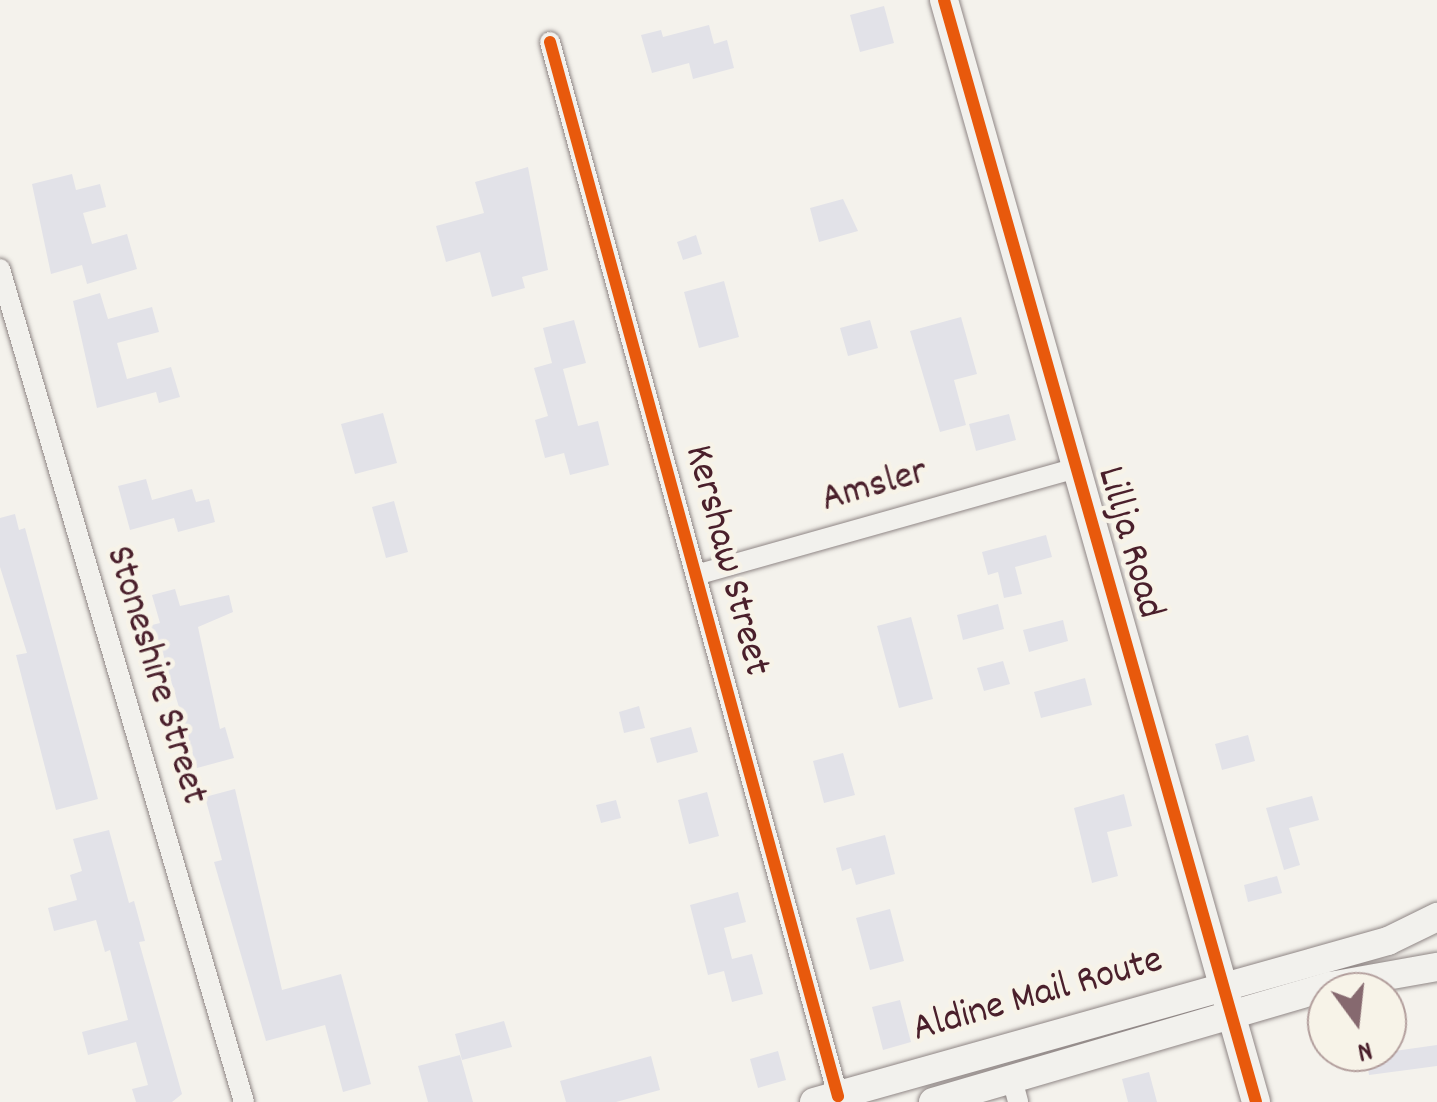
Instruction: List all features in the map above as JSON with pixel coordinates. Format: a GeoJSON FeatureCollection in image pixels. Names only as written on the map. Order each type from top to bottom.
{"type":"FeatureCollection","features":[{"type":"Feature","properties":{"kind":"main road","name":"Lillja Road"},"geometry":{"type":"LineString","coordinates":[[944,0],[1073,469],[1256,1102]]}},
{"type":"Feature","properties":{"kind":"main road","name":"Aldine Mail Route"},"geometry":{"type":"LineString","coordinates":[[826,1099],[1388,942],[1437,917]]}},
{"type":"Feature","properties":{"kind":"main road","name":"Aldine Mail Route"},"geometry":{"type":"LineString","coordinates":[[933,1102],[1015,1090],[1330,986],[1437,967]]}},
{"type":"Feature","properties":{"kind":"street","name":"Kershaw Street"},"geometry":{"type":"LineString","coordinates":[[550,42],[696,575],[826,1099]]}},
{"type":"Feature","properties":{"kind":"street","name":"Stoneshire Street"},"geometry":{"type":"LineString","coordinates":[[0,269],[244,1102]]}},
{"type":"Feature","properties":{"kind":"street","name":"Amsler"},"geometry":{"type":"LineString","coordinates":[[696,575],[1073,469]]}},
{"type":"Feature","properties":{"kind":"building"},"geometry":{"type":"Polygon","coordinates":[[[884,6],[894,43],[860,52],[850,15],[884,6]]]}},
{"type":"Feature","properties":{"kind":"building"},"geometry":{"type":"Polygon","coordinates":[[[709,25],[714,44],[727,40],[734,68],[693,79],[689,63],[652,73],[641,35],[661,30],[663,37],[709,25]]]}},
{"type":"Feature","properties":{"kind":"building"},"geometry":{"type":"Polygon","coordinates":[[[528,167],[548,270],[522,277],[525,288],[492,297],[480,252],[446,262],[436,226],[484,213],[475,182],[528,167]]]}},
{"type":"Feature","properties":{"kind":"building"},"geometry":{"type":"Polygon","coordinates":[[[72,174],[76,190],[100,184],[106,207],[83,213],[92,244],[127,234],[137,269],[87,284],[82,265],[51,274],[32,184],[72,174]]]}},
{"type":"Feature","properties":{"kind":"building"},"geometry":{"type":"Polygon","coordinates":[[[843,199],[858,231],[819,242],[810,208],[843,199]]]}},
{"type":"Feature","properties":{"kind":"building"},"geometry":{"type":"Polygon","coordinates":[[[696,235],[702,254],[683,260],[677,242],[696,235]]]}},
{"type":"Feature","properties":{"kind":"building"},"geometry":{"type":"Polygon","coordinates":[[[724,281],[739,337],[699,348],[684,292],[724,281]]]}},
{"type":"Feature","properties":{"kind":"building"},"geometry":{"type":"Polygon","coordinates":[[[100,293],[108,319],[152,307],[159,332],[117,343],[127,379],[171,367],[180,397],[159,403],[156,392],[97,408],[73,301],[100,293]]]}},
{"type":"Feature","properties":{"kind":"building"},"geometry":{"type":"Polygon","coordinates":[[[961,317],[977,374],[954,380],[966,425],[940,432],[910,331],[961,317]]]}},
{"type":"Feature","properties":{"kind":"building"},"geometry":{"type":"Polygon","coordinates":[[[574,320],[586,363],[563,369],[578,426],[598,421],[609,465],[570,475],[564,453],[545,458],[535,420],[548,416],[534,368],[552,363],[543,328],[574,320]]]}},
{"type":"Feature","properties":{"kind":"building"},"geometry":{"type":"Polygon","coordinates":[[[870,320],[878,348],[848,356],[840,328],[870,320]]]}},
{"type":"Feature","properties":{"kind":"building"},"geometry":{"type":"Polygon","coordinates":[[[383,413],[397,463],[355,474],[341,424],[383,413]]]}},
{"type":"Feature","properties":{"kind":"building"},"geometry":{"type":"Polygon","coordinates":[[[1009,414],[1016,440],[976,451],[969,424],[1009,414]]]}},
{"type":"Feature","properties":{"kind":"building"},"geometry":{"type":"Polygon","coordinates":[[[146,479],[152,500],[192,489],[196,502],[209,499],[215,522],[178,532],[174,518],[130,530],[118,486],[146,479]]]}},
{"type":"Feature","properties":{"kind":"building"},"geometry":{"type":"Polygon","coordinates":[[[394,501],[408,552],[386,558],[372,507],[394,501]]]}},
{"type":"Feature","properties":{"kind":"building"},"geometry":{"type":"Polygon","coordinates":[[[15,514],[19,530],[25,528],[98,799],[56,810],[16,655],[27,653],[0,567],[0,518],[15,514]]]}},
{"type":"Feature","properties":{"kind":"building"},"geometry":{"type":"Polygon","coordinates":[[[1046,535],[1052,557],[1015,567],[1022,594],[1004,598],[998,572],[988,575],[982,552],[1046,535]]]}},
{"type":"Feature","properties":{"kind":"building"},"geometry":{"type":"Polygon","coordinates":[[[175,589],[180,606],[229,595],[233,612],[198,627],[220,729],[225,727],[234,758],[197,768],[159,640],[144,644],[140,628],[160,623],[152,595],[175,589]]]}},
{"type":"Feature","properties":{"kind":"building"},"geometry":{"type":"Polygon","coordinates":[[[998,604],[1004,629],[963,640],[957,615],[998,604]]]}},
{"type":"Feature","properties":{"kind":"building"},"geometry":{"type":"Polygon","coordinates":[[[911,617],[933,699],[899,708],[877,626],[911,617]]]}},
{"type":"Feature","properties":{"kind":"building"},"geometry":{"type":"Polygon","coordinates":[[[1063,620],[1068,641],[1029,652],[1023,630],[1063,620]]]}},
{"type":"Feature","properties":{"kind":"building"},"geometry":{"type":"Polygon","coordinates":[[[1003,661],[1010,684],[984,691],[977,668],[1003,661]]]}},
{"type":"Feature","properties":{"kind":"building"},"geometry":{"type":"Polygon","coordinates":[[[1085,678],[1092,705],[1041,718],[1034,692],[1085,678]]]}},
{"type":"Feature","properties":{"kind":"building"},"geometry":{"type":"Polygon","coordinates":[[[639,706],[645,728],[624,733],[619,712],[639,706]]]}},
{"type":"Feature","properties":{"kind":"building"},"geometry":{"type":"Polygon","coordinates":[[[691,727],[698,752],[657,763],[650,738],[691,727]]]}},
{"type":"Feature","properties":{"kind":"building"},"geometry":{"type":"Polygon","coordinates":[[[1248,735],[1255,761],[1222,770],[1215,744],[1248,735]]]}},
{"type":"Feature","properties":{"kind":"building"},"geometry":{"type":"Polygon","coordinates":[[[843,753],[855,795],[824,803],[813,761],[843,753]]]}},
{"type":"Feature","properties":{"kind":"building"},"geometry":{"type":"Polygon","coordinates":[[[235,789],[282,990],[341,974],[371,1084],[343,1092],[325,1025],[266,1041],[214,862],[222,860],[205,797],[235,789]]]}},
{"type":"Feature","properties":{"kind":"building"},"geometry":{"type":"Polygon","coordinates":[[[707,792],[719,836],[689,844],[678,800],[707,792]]]}},
{"type":"Feature","properties":{"kind":"building"},"geometry":{"type":"Polygon","coordinates":[[[1124,794],[1132,826],[1107,832],[1118,876],[1092,883],[1074,808],[1124,794]]]}},
{"type":"Feature","properties":{"kind":"building"},"geometry":{"type":"Polygon","coordinates":[[[1312,796],[1319,820],[1289,828],[1300,865],[1284,870],[1266,808],[1312,796]]]}},
{"type":"Feature","properties":{"kind":"building"},"geometry":{"type":"Polygon","coordinates":[[[616,800],[621,818],[601,823],[596,805],[616,800]]]}},
{"type":"Feature","properties":{"kind":"building"},"geometry":{"type":"Polygon","coordinates":[[[109,830],[129,903],[134,901],[145,941],[139,942],[182,1094],[172,1102],[136,1102],[132,1089],[148,1085],[136,1042],[88,1055],[82,1032],[128,1020],[110,950],[105,952],[96,920],[54,931],[48,908],[77,900],[70,875],[82,871],[73,839],[109,830]]]}},
{"type":"Feature","properties":{"kind":"building"},"geometry":{"type":"Polygon","coordinates":[[[885,835],[895,874],[856,885],[851,868],[842,871],[836,848],[885,835]]]}},
{"type":"Feature","properties":{"kind":"building"},"geometry":{"type":"Polygon","coordinates":[[[1277,876],[1282,893],[1248,902],[1244,885],[1277,876]]]}},
{"type":"Feature","properties":{"kind":"building"},"geometry":{"type":"Polygon","coordinates":[[[738,892],[746,922],[724,928],[732,959],[752,954],[763,994],[732,1002],[724,971],[708,975],[690,905],[738,892]]]}},
{"type":"Feature","properties":{"kind":"building"},"geometry":{"type":"Polygon","coordinates":[[[890,909],[904,961],[870,970],[856,918],[890,909]]]}},
{"type":"Feature","properties":{"kind":"building"},"geometry":{"type":"Polygon","coordinates":[[[900,1000],[911,1042],[883,1050],[872,1007],[900,1000]]]}},
{"type":"Feature","properties":{"kind":"building"},"geometry":{"type":"Polygon","coordinates":[[[504,1021],[512,1047],[462,1060],[455,1034],[504,1021]]]}},
{"type":"Feature","properties":{"kind":"building"},"geometry":{"type":"Polygon","coordinates":[[[1437,1045],[1437,1066],[1407,1070],[1407,1049],[1437,1045]]]}},
{"type":"Feature","properties":{"kind":"building"},"geometry":{"type":"Polygon","coordinates":[[[778,1051],[786,1080],[758,1088],[750,1059],[778,1051]]]}},
{"type":"Feature","properties":{"kind":"building"},"geometry":{"type":"Polygon","coordinates":[[[460,1055],[473,1102],[428,1102],[418,1066],[460,1055]]]}},
{"type":"Feature","properties":{"kind":"building"},"geometry":{"type":"Polygon","coordinates":[[[651,1056],[660,1090],[616,1102],[566,1102],[560,1081],[651,1056]]]}},
{"type":"Feature","properties":{"kind":"building"},"geometry":{"type":"Polygon","coordinates":[[[1149,1072],[1157,1102],[1128,1102],[1122,1079],[1149,1072]]]}},
{"type":"Feature","properties":{"kind":"cycle path"},"geometry":{"type":"LineString","coordinates":[[944,0],[1256,1102]]}},
{"type":"Feature","properties":{"kind":"cycle path"},"geometry":{"type":"LineString","coordinates":[[550,42],[838,1096]]}}]}
